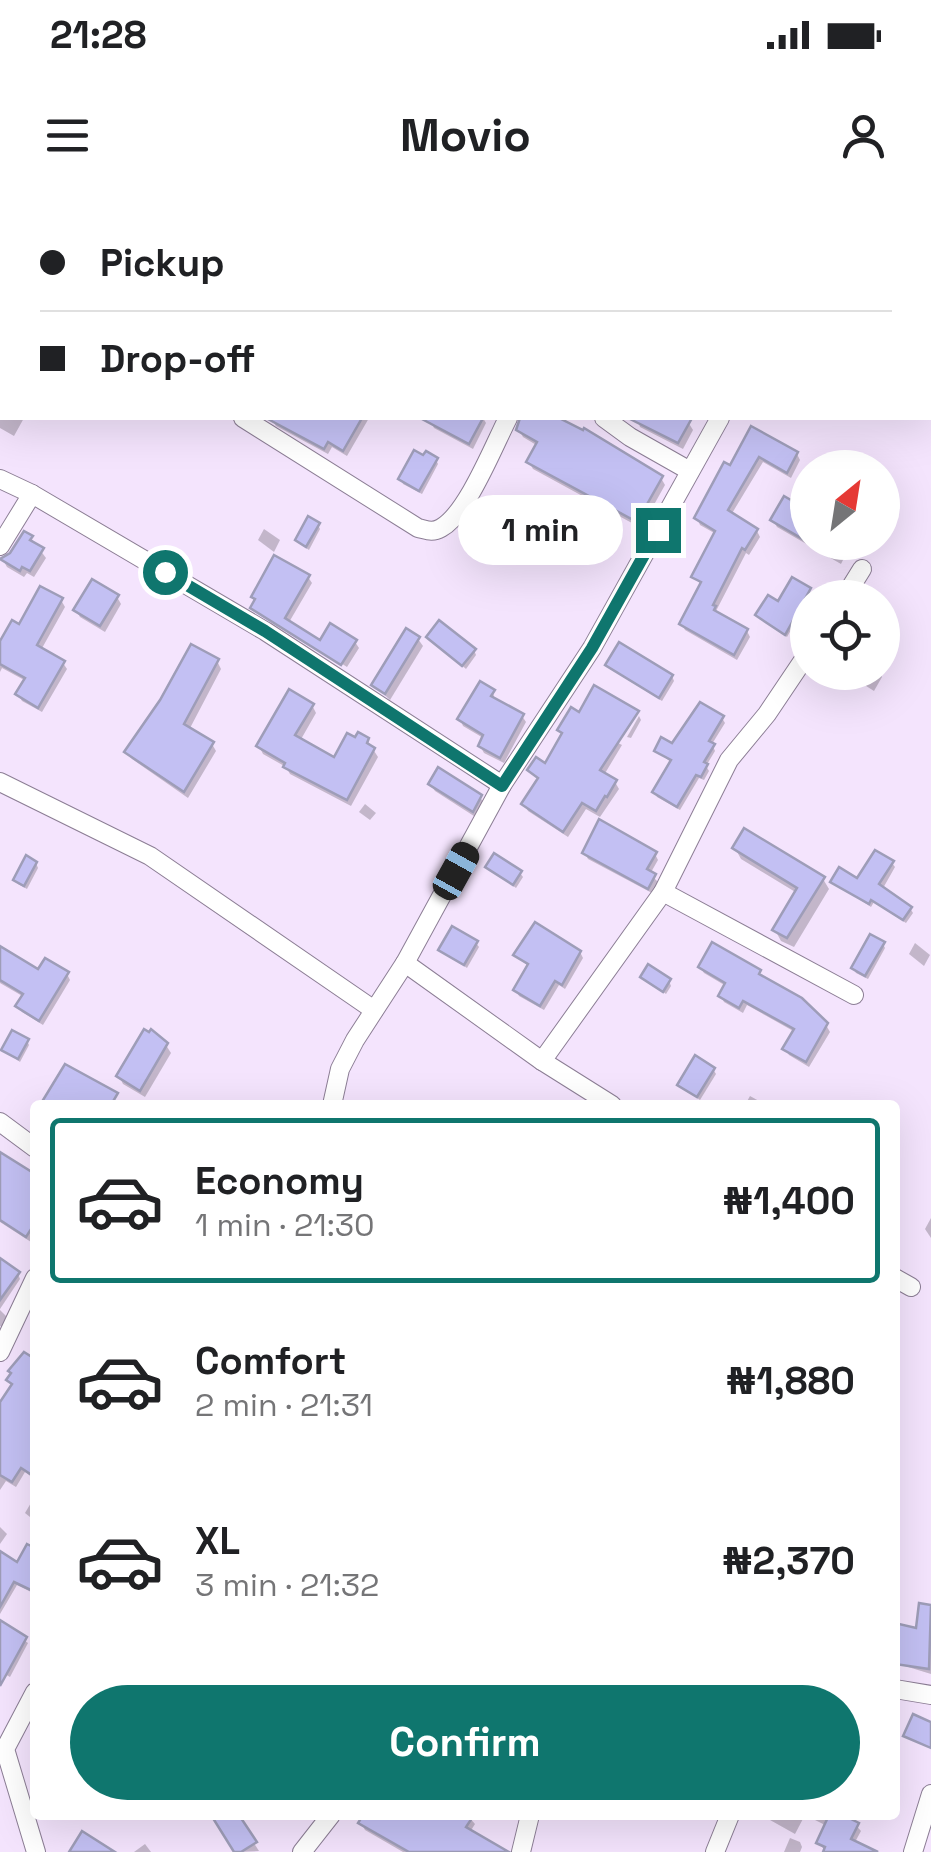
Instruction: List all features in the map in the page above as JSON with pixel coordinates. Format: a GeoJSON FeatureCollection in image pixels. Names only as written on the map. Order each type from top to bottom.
{"type":"FeatureCollection","features":[{"type":"Feature","properties":{"kind":"street"},"geometry":{"type":"LineString","coordinates":[[246,420],[331,476],[431,532],[444,527],[460,510],[507,420]]}},
{"type":"Feature","properties":{"kind":"street"},"geometry":{"type":"LineString","coordinates":[[607,420],[690,471]]}},
{"type":"Feature","properties":{"kind":"street"},"geometry":{"type":"LineString","coordinates":[[333,1100],[340,1069],[405,964],[502,786],[592,648],[719,420]]}},
{"type":"Feature","properties":{"kind":"street"},"geometry":{"type":"LineString","coordinates":[[0,479],[265,631],[502,786]]}},
{"type":"Feature","properties":{"kind":"street"},"geometry":{"type":"LineString","coordinates":[[0,546],[32,494]]}},
{"type":"Feature","properties":{"kind":"street"},"geometry":{"type":"LineString","coordinates":[[856,580],[862,570]]}},
{"type":"Feature","properties":{"kind":"street"},"geometry":{"type":"LineString","coordinates":[[542,1060],[664,892],[728,760],[790,680]]}},
{"type":"Feature","properties":{"kind":"street"},"geometry":{"type":"LineString","coordinates":[[0,782],[150,856],[374,1010]]}},
{"type":"Feature","properties":{"kind":"street"},"geometry":{"type":"LineString","coordinates":[[664,892],[854,995]]}},
{"type":"Feature","properties":{"kind":"street"},"geometry":{"type":"LineString","coordinates":[[405,964],[604,1100]]}},
{"type":"Feature","properties":{"kind":"street"},"geometry":{"type":"LineString","coordinates":[[0,1122],[30,1144]]}},
{"type":"Feature","properties":{"kind":"street"},"geometry":{"type":"LineString","coordinates":[[0,1352],[30,1289]]}},
{"type":"Feature","properties":{"kind":"street"},"geometry":{"type":"LineString","coordinates":[[900,1690],[931,1695]]}},
{"type":"Feature","properties":{"kind":"street"},"geometry":{"type":"LineString","coordinates":[[30,1702],[5,1749],[36,1852]]}},
{"type":"Feature","properties":{"kind":"street"},"geometry":{"type":"LineString","coordinates":[[0,1710],[20,1721]]}},
{"type":"Feature","properties":{"kind":"street"},"geometry":{"type":"LineString","coordinates":[[912,1852],[931,1794]]}},
{"type":"Feature","properties":{"kind":"street"},"geometry":{"type":"LineString","coordinates":[[302,1852],[326,1820]]}},
{"type":"Feature","properties":{"kind":"street"},"geometry":{"type":"LineString","coordinates":[[522,1852],[529,1820]]}},
{"type":"Feature","properties":{"kind":"street"},"geometry":{"type":"LineString","coordinates":[[715,1852],[728,1820]]}},
{"type":"Feature","properties":{"kind":"building"},"geometry":{"type":"Polygon","coordinates":[[[270,420],[361,420],[343,451],[328,442],[324,449],[270,420]]]}},
{"type":"Feature","properties":{"kind":"building"},"geometry":{"type":"Polygon","coordinates":[[[424,420],[482,420],[469,444],[424,420]]]}},
{"type":"Feature","properties":{"kind":"building"},"geometry":{"type":"Polygon","coordinates":[[[519,420],[563,420],[584,428],[663,476],[637,522],[526,462],[537,442],[516,430],[519,420]]]}},
{"type":"Feature","properties":{"kind":"building"},"geometry":{"type":"Polygon","coordinates":[[[632,420],[691,420],[678,443],[632,420]]]}},
{"type":"Feature","properties":{"kind":"building"},"geometry":{"type":"Polygon","coordinates":[[[751,426],[794,450],[790,450],[787,473],[759,457],[728,510],[758,529],[745,550],[742,548],[713,605],[714,610],[748,629],[734,655],[679,624],[701,582],[691,577],[715,531],[694,518],[724,462],[730,465],[751,426]]]}},
{"type":"Feature","properties":{"kind":"building"},"geometry":{"type":"Polygon","coordinates":[[[414,450],[438,458],[419,491],[398,479],[414,450]]]}},
{"type":"Feature","properties":{"kind":"building"},"geometry":{"type":"Polygon","coordinates":[[[784,496],[790,500],[790,532],[770,520],[784,496]]]}},
{"type":"Feature","properties":{"kind":"building"},"geometry":{"type":"Polygon","coordinates":[[[308,516],[320,523],[306,547],[295,540],[308,516]]]}},
{"type":"Feature","properties":{"kind":"building"},"geometry":{"type":"Polygon","coordinates":[[[24,531],[44,548],[30,571],[22,567],[20,571],[0,559],[10,553],[24,531]]]}},
{"type":"Feature","properties":{"kind":"building"},"geometry":{"type":"Polygon","coordinates":[[[274,555],[310,575],[285,618],[320,640],[330,623],[357,640],[341,665],[250,608],[255,599],[251,597],[274,555]]]}},
{"type":"Feature","properties":{"kind":"building"},"geometry":{"type":"Polygon","coordinates":[[[92,579],[119,595],[100,626],[73,610],[92,579]]]}},
{"type":"Feature","properties":{"kind":"building"},"geometry":{"type":"Polygon","coordinates":[[[790,580],[790,626],[785,635],[755,615],[768,595],[778,601],[790,580]]]}},
{"type":"Feature","properties":{"kind":"building"},"geometry":{"type":"Polygon","coordinates":[[[40,586],[63,598],[37,645],[65,661],[38,708],[15,694],[25,678],[0,664],[0,641],[12,620],[19,624],[40,586]]]}},
{"type":"Feature","properties":{"kind":"building"},"geometry":{"type":"Polygon","coordinates":[[[439,620],[476,649],[462,666],[426,637],[439,620]]]}},
{"type":"Feature","properties":{"kind":"building"},"geometry":{"type":"Polygon","coordinates":[[[406,628],[420,637],[385,694],[371,685],[406,628]]]}},
{"type":"Feature","properties":{"kind":"building"},"geometry":{"type":"Polygon","coordinates":[[[619,642],[673,675],[659,698],[605,665],[619,642]]]}},
{"type":"Feature","properties":{"kind":"building"},"geometry":{"type":"Polygon","coordinates":[[[191,644],[219,659],[184,724],[214,742],[184,792],[124,752],[160,700],[191,644]]]}},
{"type":"Feature","properties":{"kind":"building"},"geometry":{"type":"Polygon","coordinates":[[[480,681],[495,690],[491,696],[524,714],[500,758],[478,746],[483,735],[457,719],[480,681]]]}},
{"type":"Feature","properties":{"kind":"building"},"geometry":{"type":"Polygon","coordinates":[[[594,685],[639,711],[600,770],[617,780],[607,797],[596,811],[582,803],[563,832],[521,804],[538,778],[527,770],[536,757],[545,763],[562,733],[557,730],[571,707],[579,712],[594,685]]]}},
{"type":"Feature","properties":{"kind":"building"},"geometry":{"type":"Polygon","coordinates":[[[289,689],[314,704],[295,735],[334,757],[347,733],[355,737],[358,732],[369,738],[367,743],[375,748],[347,800],[283,767],[285,763],[256,746],[289,689]]]}},
{"type":"Feature","properties":{"kind":"building"},"geometry":{"type":"Polygon","coordinates":[[[700,702],[724,716],[709,741],[715,744],[704,762],[708,764],[701,777],[696,775],[677,807],[652,792],[671,760],[654,751],[661,737],[672,743],[700,702]]]}},
{"type":"Feature","properties":{"kind":"building"},"geometry":{"type":"Polygon","coordinates":[[[438,767],[482,795],[473,812],[428,784],[438,767]]]}},
{"type":"Feature","properties":{"kind":"building"},"geometry":{"type":"Polygon","coordinates":[[[599,819],[657,852],[647,869],[656,874],[648,889],[582,853],[599,819]]]}},
{"type":"Feature","properties":{"kind":"building"},"geometry":{"type":"Polygon","coordinates":[[[744,828],[825,877],[787,938],[772,930],[797,888],[732,848],[744,828]]]}},
{"type":"Feature","properties":{"kind":"building"},"geometry":{"type":"Polygon","coordinates":[[[875,850],[894,861],[879,884],[912,907],[903,920],[830,882],[839,867],[857,878],[875,850]]]}},
{"type":"Feature","properties":{"kind":"building"},"geometry":{"type":"Polygon","coordinates":[[[494,853],[522,871],[513,885],[485,867],[494,853]]]}},
{"type":"Feature","properties":{"kind":"building"},"geometry":{"type":"Polygon","coordinates":[[[26,855],[37,862],[24,886],[13,880],[26,855]]]}},
{"type":"Feature","properties":{"kind":"building"},"geometry":{"type":"Polygon","coordinates":[[[535,922],[581,951],[562,985],[555,981],[540,1006],[513,990],[528,964],[513,955],[535,922]]]}},
{"type":"Feature","properties":{"kind":"building"},"geometry":{"type":"Polygon","coordinates":[[[452,926],[478,941],[464,965],[438,950],[452,926]]]}},
{"type":"Feature","properties":{"kind":"building"},"geometry":{"type":"Polygon","coordinates":[[[870,934],[885,942],[865,976],[851,968],[870,934]]]}},
{"type":"Feature","properties":{"kind":"building"},"geometry":{"type":"Polygon","coordinates":[[[712,942],[802,998],[828,1023],[806,1062],[782,1049],[794,1029],[743,1001],[739,1008],[718,996],[725,983],[698,967],[712,942]]]}},
{"type":"Feature","properties":{"kind":"building"},"geometry":{"type":"Polygon","coordinates":[[[0,946],[38,969],[45,958],[69,972],[39,1021],[15,1006],[23,994],[0,980],[0,946]]]}},
{"type":"Feature","properties":{"kind":"building"},"geometry":{"type":"Polygon","coordinates":[[[648,964],[671,979],[663,992],[640,977],[648,964]]]}},
{"type":"Feature","properties":{"kind":"building"},"geometry":{"type":"Polygon","coordinates":[[[144,1029],[151,1029],[168,1043],[140,1091],[116,1076],[144,1029]]]}},
{"type":"Feature","properties":{"kind":"building"},"geometry":{"type":"Polygon","coordinates":[[[12,1030],[29,1039],[18,1059],[1,1050],[12,1030]]]}},
{"type":"Feature","properties":{"kind":"building"},"geometry":{"type":"Polygon","coordinates":[[[695,1055],[715,1068],[697,1097],[677,1085],[695,1055]]]}},
{"type":"Feature","properties":{"kind":"building"},"geometry":{"type":"Polygon","coordinates":[[[65,1064],[118,1093],[114,1100],[43,1100],[65,1064]]]}},
{"type":"Feature","properties":{"kind":"building"},"geometry":{"type":"Polygon","coordinates":[[[0,1152],[30,1171],[30,1231],[26,1237],[0,1220],[0,1152]]]}},
{"type":"Feature","properties":{"kind":"building"},"geometry":{"type":"Polygon","coordinates":[[[0,1258],[20,1272],[0,1300],[0,1258]]]}},
{"type":"Feature","properties":{"kind":"building"},"geometry":{"type":"Polygon","coordinates":[[[24,1352],[30,1356],[30,1474],[21,1468],[12,1482],[0,1475],[0,1402],[12,1384],[6,1380],[11,1373],[8,1371],[24,1352]]]}},
{"type":"Feature","properties":{"kind":"building"},"geometry":{"type":"Polygon","coordinates":[[[27,1544],[30,1546],[30,1590],[14,1582],[0,1607],[0,1551],[17,1562],[27,1544]]]}},
{"type":"Feature","properties":{"kind":"building"},"geometry":{"type":"Polygon","coordinates":[[[919,1603],[931,1605],[929,1669],[900,1665],[900,1624],[916,1628],[919,1603]]]}},
{"type":"Feature","properties":{"kind":"building"},"geometry":{"type":"Polygon","coordinates":[[[0,1620],[27,1637],[0,1686],[0,1620]]]}},
{"type":"Feature","properties":{"kind":"building"},"geometry":{"type":"Polygon","coordinates":[[[913,1714],[931,1722],[931,1748],[903,1736],[913,1714]]]}},
{"type":"Feature","properties":{"kind":"building"},"geometry":{"type":"Polygon","coordinates":[[[214,1820],[242,1820],[257,1842],[234,1852],[214,1820]]]}},
{"type":"Feature","properties":{"kind":"building"},"geometry":{"type":"Polygon","coordinates":[[[471,1820],[466,1827],[509,1852],[409,1852],[358,1823],[471,1820]]]}},
{"type":"Feature","properties":{"kind":"building"},"geometry":{"type":"Polygon","coordinates":[[[827,1820],[853,1820],[859,1823],[851,1839],[878,1852],[823,1852],[825,1847],[816,1843],[827,1820]]]}},
{"type":"Feature","properties":{"kind":"building"},"geometry":{"type":"Polygon","coordinates":[[[82,1831],[115,1852],[69,1852],[82,1831]]]}},
{"type":"Feature","properties":{"kind":"route"},"geometry":{"type":"LineString","coordinates":[[165,572],[265,631],[502,786],[592,648],[658,530]]}}]}
